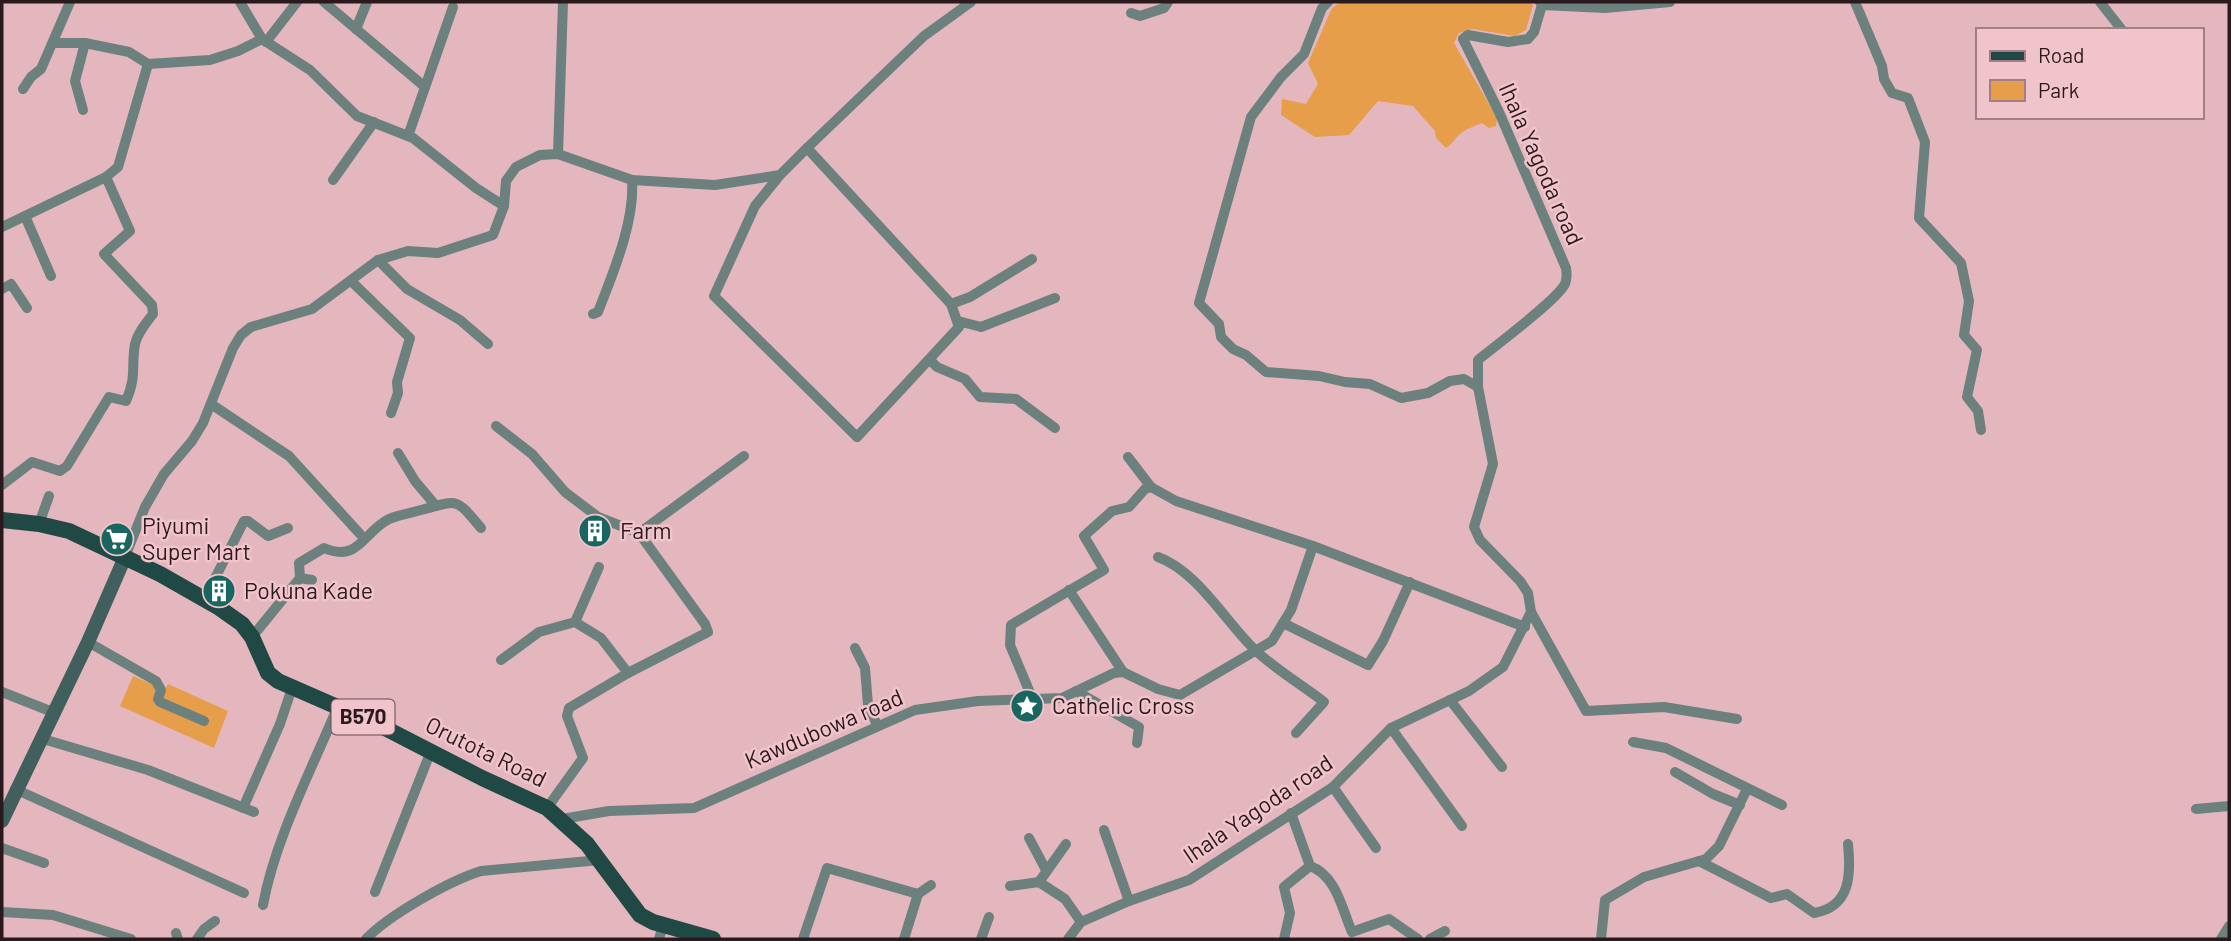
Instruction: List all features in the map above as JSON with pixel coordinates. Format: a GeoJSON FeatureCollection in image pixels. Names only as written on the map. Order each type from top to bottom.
{"type":"FeatureCollection","features":[{"type":"Feature","properties":{"kind":"main road","name":"Orutota Road"},"geometry":{"type":"LineString","coordinates":[[2,520],[69,531],[125,557],[204,600],[242,624],[252,637],[268,673],[292,688],[338,706],[547,808],[562,819],[601,860],[631,905],[661,932],[713,939]]}},
{"type":"Feature","properties":{"kind":"street"},"geometry":{"type":"LineString","coordinates":[[23,89],[41,69],[70,2]]}},
{"type":"Feature","properties":{"kind":"street"},"geometry":{"type":"LineString","coordinates":[[240,2],[264,40],[310,70],[357,116],[408,136],[504,206]]}},
{"type":"Feature","properties":{"kind":"street"},"geometry":{"type":"LineString","coordinates":[[54,43],[85,43],[129,52],[148,64],[210,60],[264,40],[297,2]]}},
{"type":"Feature","properties":{"kind":"street"},"geometry":{"type":"LineString","coordinates":[[324,2],[425,87]]}},
{"type":"Feature","properties":{"kind":"street"},"geometry":{"type":"LineString","coordinates":[[356,29],[367,2]]}},
{"type":"Feature","properties":{"kind":"street"},"geometry":{"type":"LineString","coordinates":[[558,154],[563,2]]}},
{"type":"Feature","properties":{"kind":"street"},"geometry":{"type":"LineString","coordinates":[[807,148],[951,304],[958,321],[959,327],[857,437],[714,296],[755,206],[780,175],[807,148],[924,36],[971,2]]}},
{"type":"Feature","properties":{"kind":"street"},"geometry":{"type":"LineString","coordinates":[[1131,13],[1140,16],[1164,8],[1168,2]]}},
{"type":"Feature","properties":{"kind":"street"},"geometry":{"type":"LineString","coordinates":[[1328,2],[1322,8],[1304,54],[1281,77],[1251,117],[1199,303],[1219,324],[1222,337],[1233,349],[1246,355],[1266,372],[1319,376],[1370,384],[1401,398],[1428,393],[1450,382],[1464,379],[1478,387]]}},
{"type":"Feature","properties":{"kind":"street"},"geometry":{"type":"LineString","coordinates":[[1541,3],[1605,8],[1670,2]]}},
{"type":"Feature","properties":{"kind":"street"},"geometry":{"type":"LineString","coordinates":[[1856,2],[1882,66],[1884,79],[1892,93],[1908,98],[1925,142],[1919,218],[1961,263],[1969,301],[1964,335],[1977,350],[1967,397],[1978,411],[1981,430]]}},
{"type":"Feature","properties":{"kind":"street"},"geometry":{"type":"LineString","coordinates":[[2100,2],[2120,28]]}},
{"type":"Feature","properties":{"kind":"street","name":"Ihala Yagoda road"},"geometry":{"type":"LineString","coordinates":[[1068,939],[1081,922],[1129,901],[1189,880],[1333,788],[1391,729],[1469,691],[1503,667],[1525,627],[1531,612],[1528,593],[1520,581],[1480,540],[1475,527],[1493,464],[1478,387],[1478,360],[1547,303],[1564,286],[1567,277],[1566,268],[1499,112],[1463,39],[1468,36],[1508,42],[1528,40],[1534,32],[1541,3]]}},
{"type":"Feature","properties":{"kind":"street"},"geometry":{"type":"LineString","coordinates":[[408,136],[453,7]]}},
{"type":"Feature","properties":{"kind":"street"},"geometry":{"type":"LineString","coordinates":[[83,110],[75,81],[85,43]]}},
{"type":"Feature","properties":{"kind":"street"},"geometry":{"type":"LineString","coordinates":[[2,227],[107,177],[118,167],[148,64]]}},
{"type":"Feature","properties":{"kind":"street"},"geometry":{"type":"LineString","coordinates":[[333,180],[374,122]]}},
{"type":"Feature","properties":{"kind":"street"},"geometry":{"type":"LineString","coordinates":[[2,821],[15,789],[43,739],[89,642],[145,507],[164,474],[192,441],[241,335],[251,327],[312,309],[378,260],[408,251],[438,253],[493,235],[504,206],[506,181],[516,167],[540,155],[558,154],[632,180],[715,186],[780,175]]}},
{"type":"Feature","properties":{"kind":"street"},"geometry":{"type":"LineString","coordinates":[[2,485],[32,463],[61,471],[67,466],[109,397],[126,401],[133,384],[135,342],[153,314],[152,305],[104,254],[130,231],[107,177]]}},
{"type":"Feature","properties":{"kind":"street"},"geometry":{"type":"LineString","coordinates":[[593,314],[598,312],[617,262],[633,195],[632,180]]}},
{"type":"Feature","properties":{"kind":"street"},"geometry":{"type":"LineString","coordinates":[[24,216],[51,276]]}},
{"type":"Feature","properties":{"kind":"street"},"geometry":{"type":"LineString","coordinates":[[951,304],[971,297],[1032,259]]}},
{"type":"Feature","properties":{"kind":"street"},"geometry":{"type":"LineString","coordinates":[[378,260],[407,289],[460,320],[488,344]]}},
{"type":"Feature","properties":{"kind":"street"},"geometry":{"type":"LineString","coordinates":[[351,281],[410,338],[391,413]]}},
{"type":"Feature","properties":{"kind":"street"},"geometry":{"type":"LineString","coordinates":[[2,289],[11,284],[27,309]]}},
{"type":"Feature","properties":{"kind":"street"},"geometry":{"type":"LineString","coordinates":[[958,321],[981,327],[1055,298]]}},
{"type":"Feature","properties":{"kind":"street"},"geometry":{"type":"LineString","coordinates":[[930,360],[937,367],[965,379],[980,397],[1016,400],[1055,428]]}},
{"type":"Feature","properties":{"kind":"street"},"geometry":{"type":"LineString","coordinates":[[211,404],[289,456],[360,534]]}},
{"type":"Feature","properties":{"kind":"street"},"geometry":{"type":"LineString","coordinates":[[496,426],[532,454],[565,492],[598,516],[639,533],[705,624],[708,632],[628,673],[569,708],[567,716],[583,758],[547,808]]}},
{"type":"Feature","properties":{"kind":"street"},"geometry":{"type":"LineString","coordinates":[[398,453],[415,481],[436,506]]}},
{"type":"Feature","properties":{"kind":"street"},"geometry":{"type":"LineString","coordinates":[[639,533],[744,456]]}},
{"type":"Feature","properties":{"kind":"street"},"geometry":{"type":"LineString","coordinates":[[1128,457],[1151,486],[1177,501],[1313,546],[1525,627]]}},
{"type":"Feature","properties":{"kind":"street"},"geometry":{"type":"LineString","coordinates":[[1033,700],[1010,645],[1011,625],[1104,570],[1084,536],[1112,510],[1129,507],[1151,486]]}},
{"type":"Feature","properties":{"kind":"street"},"geometry":{"type":"LineString","coordinates":[[39,524],[49,496]]}},
{"type":"Feature","properties":{"kind":"street"},"geometry":{"type":"LineString","coordinates":[[252,637],[300,578],[299,563],[324,548],[338,554],[351,551],[388,520],[447,502],[464,508],[481,528]]}},
{"type":"Feature","properties":{"kind":"street"},"geometry":{"type":"LineString","coordinates":[[204,600],[244,521],[248,521],[268,536],[288,528]]}},
{"type":"Feature","properties":{"kind":"street"},"geometry":{"type":"LineString","coordinates":[[1069,590],[1123,672],[1158,689],[1180,695],[1272,641],[1291,610],[1313,546]]}},
{"type":"Feature","properties":{"kind":"street"},"geometry":{"type":"LineString","coordinates":[[1158,557],[1172,562],[1195,582],[1256,650],[1324,702],[1296,733]]}},
{"type":"Feature","properties":{"kind":"street"},"geometry":{"type":"LineString","coordinates":[[575,622],[599,567]]}},
{"type":"Feature","properties":{"kind":"street"},"geometry":{"type":"LineString","coordinates":[[300,578],[312,580]]}},
{"type":"Feature","properties":{"kind":"street"},"geometry":{"type":"LineString","coordinates":[[1283,623],[1368,665],[1383,641],[1410,582]]}},
{"type":"Feature","properties":{"kind":"street"},"geometry":{"type":"LineString","coordinates":[[1531,612],[1586,711],[1664,707],[1737,719]]}},
{"type":"Feature","properties":{"kind":"street"},"geometry":{"type":"LineString","coordinates":[[501,660],[539,632],[575,622],[601,638],[628,673]]}},
{"type":"Feature","properties":{"kind":"street"},"geometry":{"type":"LineString","coordinates":[[89,642],[156,681],[161,690],[158,699],[160,702],[204,721]]}},
{"type":"Feature","properties":{"kind":"street"},"geometry":{"type":"LineString","coordinates":[[855,648],[864,668],[867,705],[877,725]]}},
{"type":"Feature","properties":{"kind":"street","name":"Kawdubowa road"},"geometry":{"type":"LineString","coordinates":[[562,819],[609,811],[694,808],[915,710],[978,701],[1062,698],[1114,673],[1123,672]]}},
{"type":"Feature","properties":{"kind":"street"},"geometry":{"type":"LineString","coordinates":[[243,808],[280,724],[292,688]]}},
{"type":"Feature","properties":{"kind":"street"},"geometry":{"type":"LineString","coordinates":[[1076,691],[1139,727],[1137,743]]}},
{"type":"Feature","properties":{"kind":"street"},"geometry":{"type":"LineString","coordinates":[[2,692],[55,713]]}},
{"type":"Feature","properties":{"kind":"street"},"geometry":{"type":"LineString","coordinates":[[1450,700],[1502,767]]}},
{"type":"Feature","properties":{"kind":"street"},"geometry":{"type":"LineString","coordinates":[[262,905],[280,845],[338,706]]}},
{"type":"Feature","properties":{"kind":"street"},"geometry":{"type":"LineString","coordinates":[[1391,729],[1462,826]]}},
{"type":"Feature","properties":{"kind":"street"},"geometry":{"type":"LineString","coordinates":[[43,739],[148,770],[254,813]]}},
{"type":"Feature","properties":{"kind":"street"},"geometry":{"type":"LineString","coordinates":[[1633,742],[1665,748],[1782,804]]}},
{"type":"Feature","properties":{"kind":"street"},"geometry":{"type":"LineString","coordinates":[[375,892],[431,751]]}},
{"type":"Feature","properties":{"kind":"street"},"geometry":{"type":"LineString","coordinates":[[1675,772],[1713,794],[1740,805]]}},
{"type":"Feature","properties":{"kind":"street"},"geometry":{"type":"LineString","coordinates":[[1333,788],[1376,848]]}},
{"type":"Feature","properties":{"kind":"street"},"geometry":{"type":"LineString","coordinates":[[15,789],[244,892]]}},
{"type":"Feature","properties":{"kind":"street"},"geometry":{"type":"LineString","coordinates":[[1601,939],[1605,900],[1644,877],[1706,859],[1719,846],[1746,789]]}},
{"type":"Feature","properties":{"kind":"street"},"geometry":{"type":"LineString","coordinates":[[2196,809],[2229,806]]}},
{"type":"Feature","properties":{"kind":"street"},"geometry":{"type":"LineString","coordinates":[[1291,813],[1310,866],[1320,870],[1330,880],[1352,932],[1390,919],[1418,939]]}},
{"type":"Feature","properties":{"kind":"street"},"geometry":{"type":"LineString","coordinates":[[1104,830],[1129,901]]}},
{"type":"Feature","properties":{"kind":"street"},"geometry":{"type":"LineString","coordinates":[[1029,838],[1046,870]]}},
{"type":"Feature","properties":{"kind":"street"},"geometry":{"type":"LineString","coordinates":[[1039,882],[1066,844]]}},
{"type":"Feature","properties":{"kind":"street"},"geometry":{"type":"LineString","coordinates":[[1699,861],[1771,898],[1787,894],[1814,913],[1828,911],[1845,892],[1851,871],[1848,844]]}},
{"type":"Feature","properties":{"kind":"street"},"geometry":{"type":"LineString","coordinates":[[2,848],[44,863]]}},
{"type":"Feature","properties":{"kind":"street"},"geometry":{"type":"LineString","coordinates":[[366,939],[414,904],[467,875],[481,871],[601,860]]}},
{"type":"Feature","properties":{"kind":"street"},"geometry":{"type":"LineString","coordinates":[[1284,939],[1290,913],[1284,887],[1310,866]]}},
{"type":"Feature","properties":{"kind":"street"},"geometry":{"type":"LineString","coordinates":[[803,939],[827,868],[918,894]]}},
{"type":"Feature","properties":{"kind":"street"},"geometry":{"type":"LineString","coordinates":[[1010,886],[1039,882],[1065,899],[1081,922]]}},
{"type":"Feature","properties":{"kind":"street"},"geometry":{"type":"LineString","coordinates":[[904,939],[918,894],[931,885]]}},
{"type":"Feature","properties":{"kind":"street"},"geometry":{"type":"LineString","coordinates":[[2,912],[53,915],[131,939]]}},
{"type":"Feature","properties":{"kind":"street"},"geometry":{"type":"LineString","coordinates":[[982,939],[989,917]]}},
{"type":"Feature","properties":{"kind":"street"},"geometry":{"type":"LineString","coordinates":[[197,939],[204,929],[215,921]]}},
{"type":"Feature","properties":{"kind":"street"},"geometry":{"type":"LineString","coordinates":[[2221,939],[2229,926]]}},
{"type":"Feature","properties":{"kind":"street"},"geometry":{"type":"LineString","coordinates":[[1430,939],[1445,931]]}},
{"type":"Feature","properties":{"kind":"green space"},"geometry":{"type":"Polygon","coordinates":[[[1341,2],[1531,2],[1533,5],[1526,30],[1515,36],[1472,29],[1459,33],[1454,43],[1497,118],[1496,126],[1489,128],[1482,123],[1470,128],[1446,148],[1413,106],[1378,101],[1349,135],[1315,137],[1281,115],[1282,99],[1306,104],[1318,84],[1308,63],[1332,8],[1341,2]]]}},
{"type":"Feature","properties":{"kind":"green space"},"geometry":{"type":"Polygon","coordinates":[[[133,676],[165,690],[168,684],[228,711],[214,748],[120,706],[133,676]]]}},
{"type":"Feature","properties":{"kind":"place","name":"Farm"},"geometry":{"type":"Point","coordinates":[595,531]}},
{"type":"Feature","properties":{"kind":"place","name":"Piyumi Super Mart"},"geometry":{"type":"Point","coordinates":[117,539]}},
{"type":"Feature","properties":{"kind":"place","name":"Pokuna Kade"},"geometry":{"type":"Point","coordinates":[219,591]}},
{"type":"Feature","properties":{"kind":"place","name":"Cathelic Cross"},"geometry":{"type":"Point","coordinates":[1027,706]}}]}
